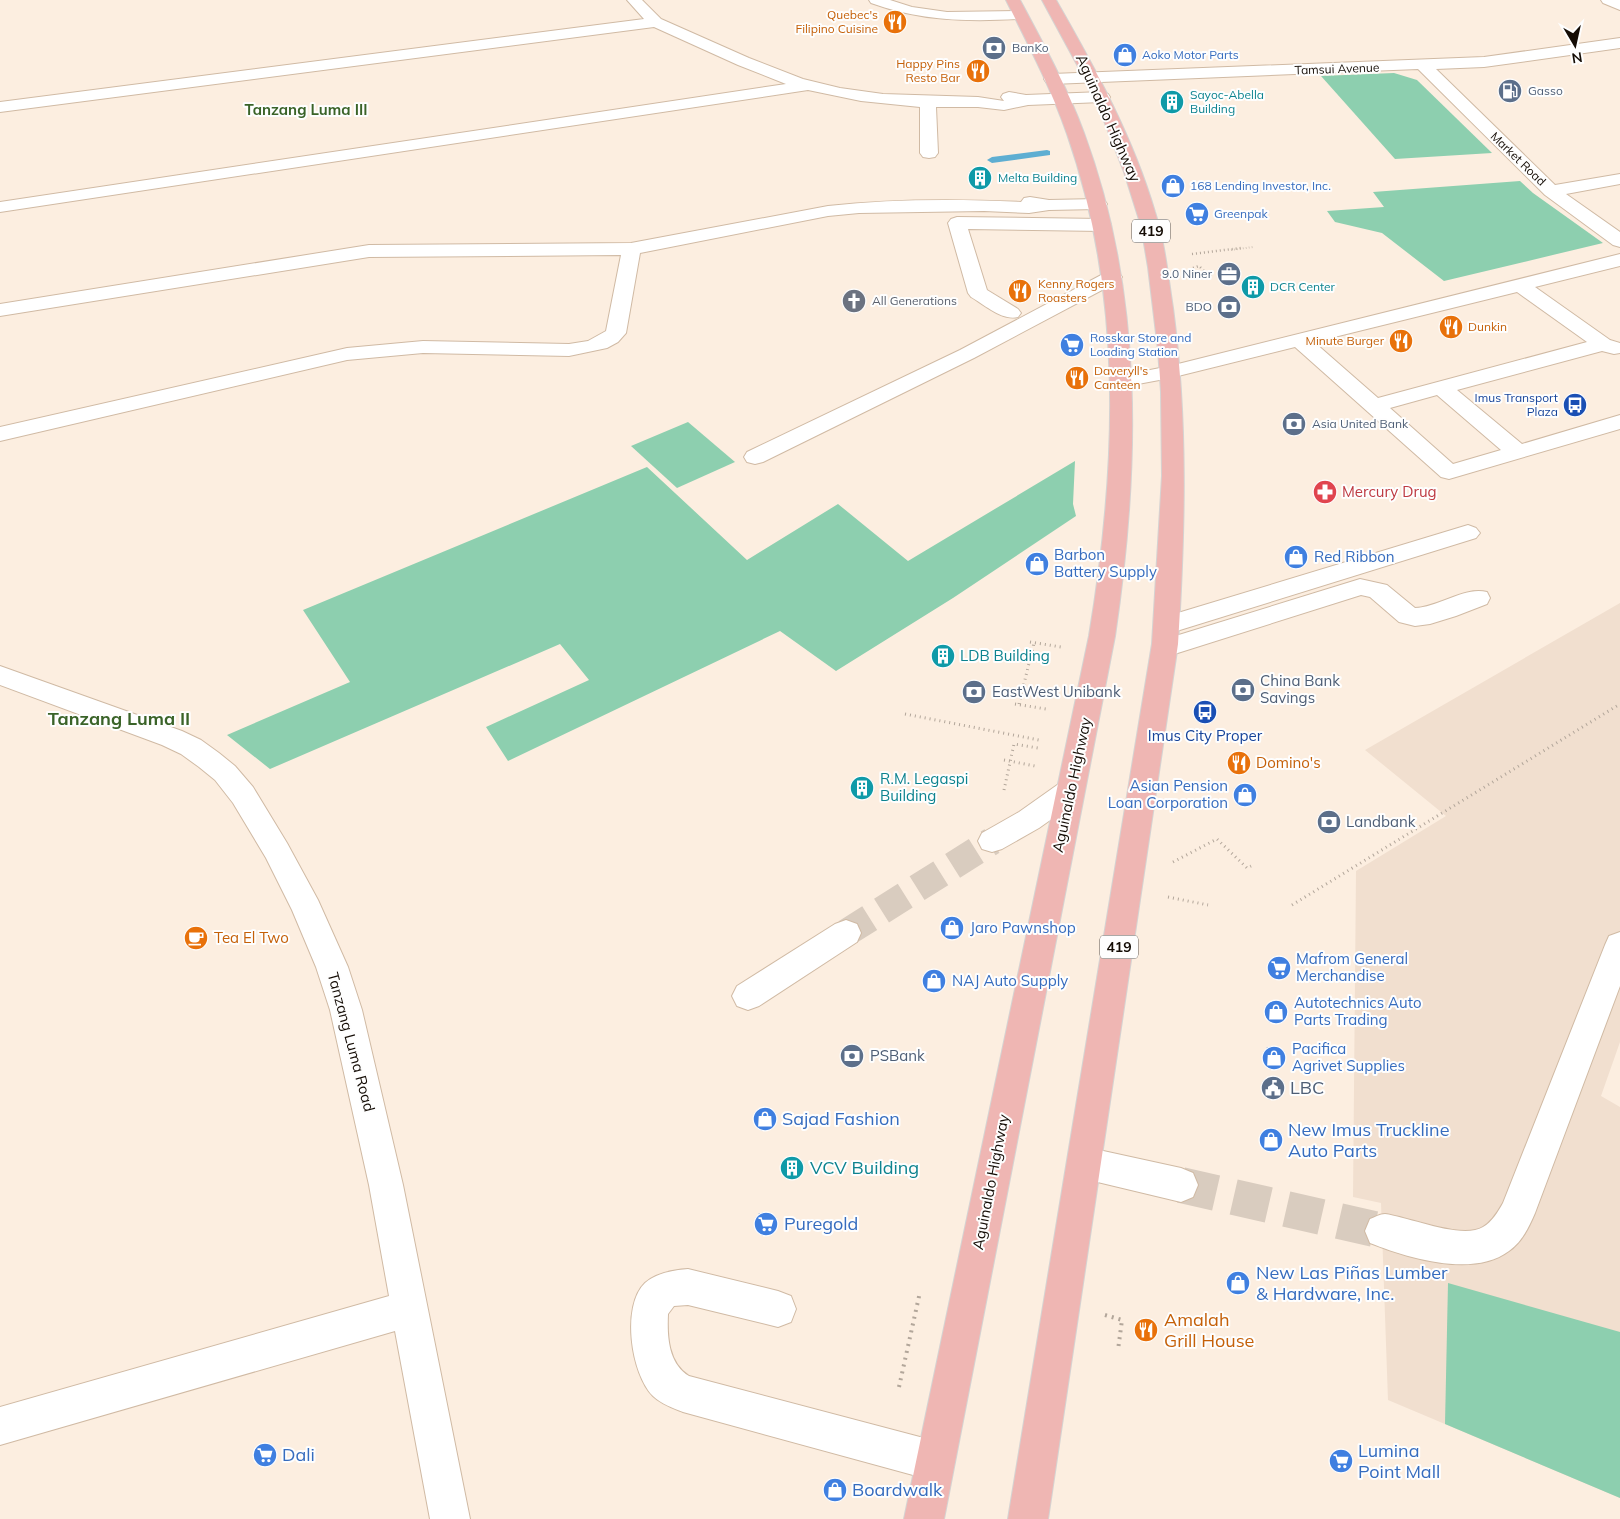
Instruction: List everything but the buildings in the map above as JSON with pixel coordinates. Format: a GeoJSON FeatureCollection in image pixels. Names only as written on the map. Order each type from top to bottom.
{"type":"FeatureCollection","features":[{"type":"Feature","properties":{"kind":"highway","name":"Aguinaldo Highway"},"geometry":{"type":"LineString","coordinates":[[924,1519],[1102,636],[1116,540],[1122,453],[1122,381],[1112,277],[1100,214],[1082,150],[1057,89],[1013,0]]}},
{"type":"Feature","properties":{"kind":"highway","name":"Aguinaldo Highway"},"geometry":{"type":"LineString","coordinates":[[1028,1519],[1166,636],[1172,546],[1174,460],[1170,372],[1157,254],[1143,199],[1125,148],[1102,98],[1049,0]]}},
{"type":"Feature","properties":{"kind":"street"},"geometry":{"type":"LineString","coordinates":[[634,0],[656,22],[772,73],[810,85],[882,99],[928,102],[979,102],[993,106],[1015,105],[1057,89],[1102,98]]}},
{"type":"Feature","properties":{"kind":"street"},"geometry":{"type":"LineString","coordinates":[[876,0],[902,10],[937,16],[1020,15]]}},
{"type":"Feature","properties":{"kind":"street"},"geometry":{"type":"LineString","coordinates":[[1608,0],[1620,6]]}},
{"type":"Feature","properties":{"kind":"street"},"geometry":{"type":"LineString","coordinates":[[0,108],[656,22]]}},
{"type":"Feature","properties":{"kind":"street","name":"Tamsui Avenue"},"geometry":{"type":"LineString","coordinates":[[1057,89],[1092,77],[1424,66],[1518,58],[1620,43]]}},
{"type":"Feature","properties":{"kind":"street","name":"Market Road"},"geometry":{"type":"LineString","coordinates":[[1424,66],[1551,191],[1620,241]]}},
{"type":"Feature","properties":{"kind":"street"},"geometry":{"type":"LineString","coordinates":[[0,206],[810,85]]}},
{"type":"Feature","properties":{"kind":"street"},"geometry":{"type":"LineString","coordinates":[[928,102],[929,153]]}},
{"type":"Feature","properties":{"kind":"street"},"geometry":{"type":"LineString","coordinates":[[1551,191],[1620,179]]}},
{"type":"Feature","properties":{"kind":"street"},"geometry":{"type":"LineString","coordinates":[[0,310],[369,251],[631,249],[828,211],[859,208],[984,206],[1023,208],[1048,205],[1100,214]]}},
{"type":"Feature","properties":{"kind":"street"},"geometry":{"type":"LineString","coordinates":[[1011,313],[978,293],[957,222],[1100,214]]}},
{"type":"Feature","properties":{"kind":"street"},"geometry":{"type":"LineString","coordinates":[[0,434],[347,354],[423,347],[569,350],[590,348],[606,342],[616,333],[631,249]]}},
{"type":"Feature","properties":{"kind":"street"},"geometry":{"type":"LineString","coordinates":[[1122,381],[1170,372],[1620,260]]}},
{"type":"Feature","properties":{"kind":"street"},"geometry":{"type":"LineString","coordinates":[[933,354],[1084,275],[1112,277]]}},
{"type":"Feature","properties":{"kind":"street"},"geometry":{"type":"LineString","coordinates":[[755,457],[967,354],[1112,277]]}},
{"type":"Feature","properties":{"kind":"street"},"geometry":{"type":"LineString","coordinates":[[1520,285],[1611,347]]}},
{"type":"Feature","properties":{"kind":"street"},"geometry":{"type":"LineString","coordinates":[[1299,340],[1449,472],[1620,422]]}},
{"type":"Feature","properties":{"kind":"street"},"geometry":{"type":"LineString","coordinates":[[1374,406],[1611,347]]}},
{"type":"Feature","properties":{"kind":"street"},"geometry":{"type":"LineString","coordinates":[[1441,388],[1518,452]]}},
{"type":"Feature","properties":{"kind":"street"},"geometry":{"type":"LineString","coordinates":[[1166,636],[1468,533]]}},
{"type":"Feature","properties":{"kind":"street"},"geometry":{"type":"LineString","coordinates":[[1166,636],[1360,587],[1371,587],[1382,593],[1403,612],[1414,617],[1424,616],[1478,598]]}},
{"type":"Feature","properties":{"kind":"street","name":"Tanzang Luma Road"},"geometry":{"type":"LineString","coordinates":[[0,675],[156,732],[191,747],[225,773],[277,851],[307,909],[332,967],[346,1010],[386,1185],[408,1309],[427,1392],[450,1519]]}},
{"type":"Feature","properties":{"kind":"street"},"geometry":{"type":"LineString","coordinates":[[992,841],[1029,820],[1070,791]]}},
{"type":"Feature","properties":{"kind":"street"},"geometry":{"type":"LineString","coordinates":[[748,996],[846,933]]}},
{"type":"Feature","properties":{"kind":"street"},"geometry":{"type":"LineString","coordinates":[[1383,1231],[1448,1246],[1472,1248],[1492,1242],[1508,1230],[1518,1213],[1620,945]]}},
{"type":"Feature","properties":{"kind":"street"},"geometry":{"type":"LineString","coordinates":[[1085,1163],[1181,1185]]}},
{"type":"Feature","properties":{"kind":"street"},"geometry":{"type":"LineString","coordinates":[[778,1309],[688,1287],[673,1287],[659,1294],[650,1306],[647,1321],[658,1372],[664,1381],[683,1393],[936,1461]]}},
{"type":"Feature","properties":{"kind":"street"},"geometry":{"type":"LineString","coordinates":[[0,1426],[408,1309]]}},
{"type":"Feature","properties":{"kind":"path"},"geometry":{"type":"LineString","coordinates":[[1191,254],[1253,247]]}},
{"type":"Feature","properties":{"kind":"path"},"geometry":{"type":"LineString","coordinates":[[1208,275],[1199,266],[1193,267],[1196,278],[1213,274]]}},
{"type":"Feature","properties":{"kind":"path"},"geometry":{"type":"LineString","coordinates":[[1052,710],[1017,704],[1032,642],[1063,647]]}},
{"type":"Feature","properties":{"kind":"path"},"geometry":{"type":"LineString","coordinates":[[1292,905],[1620,704]]}},
{"type":"Feature","properties":{"kind":"path"},"geometry":{"type":"LineString","coordinates":[[905,714],[1047,742]]}},
{"type":"Feature","properties":{"kind":"path"},"geometry":{"type":"LineString","coordinates":[[1003,794],[1014,744],[1045,749]]}},
{"type":"Feature","properties":{"kind":"path"},"geometry":{"type":"LineString","coordinates":[[1004,760],[1041,767]]}},
{"type":"Feature","properties":{"kind":"path"},"geometry":{"type":"LineString","coordinates":[[1170,864],[1217,839],[1246,868],[1251,866]]}},
{"type":"Feature","properties":{"kind":"path"},"geometry":{"type":"LineString","coordinates":[[1167,897],[1208,905]]}},
{"type":"Feature","properties":{"kind":"path"},"geometry":{"type":"LineString","coordinates":[[899,1387],[920,1292]]}},
{"type":"Feature","properties":{"kind":"path"},"geometry":{"type":"LineString","coordinates":[[1104,1322],[1106,1314],[1122,1320],[1118,1350]]}},
{"type":"Feature","properties":{"kind":"shaded area"},"geometry":{"type":"Polygon","coordinates":[[[1620,603],[1620,1042],[1601,1096],[1620,1107],[1620,1498],[1388,1400],[1381,1203],[1353,1197],[1356,871],[1446,816],[1365,750],[1620,603]]]}},
{"type":"Feature","properties":{"kind":"green space"},"geometry":{"type":"Polygon","coordinates":[[[1394,73],[1417,80],[1492,153],[1395,159],[1321,76],[1394,73]]]}},
{"type":"Feature","properties":{"kind":"green space"},"geometry":{"type":"Polygon","coordinates":[[[1520,181],[1533,193],[1603,243],[1444,281],[1382,233],[1335,222],[1327,211],[1384,207],[1373,192],[1520,181]]]}},
{"type":"Feature","properties":{"kind":"green space"},"geometry":{"type":"Polygon","coordinates":[[[688,422],[735,462],[677,488],[631,446],[688,422]]]}},
{"type":"Feature","properties":{"kind":"green space"},"geometry":{"type":"Polygon","coordinates":[[[1075,461],[1073,504],[1076,516],[953,598],[836,671],[780,631],[508,761],[486,727],[589,680],[560,644],[270,769],[227,735],[350,682],[303,610],[647,467],[747,560],[838,504],[908,561],[1075,461]]]}},
{"type":"Feature","properties":{"kind":"green space"},"geometry":{"type":"Polygon","coordinates":[[[1448,1283],[1620,1332],[1620,1498],[1445,1424],[1448,1283]]]}},
{"type":"Feature","properties":{"kind":"waterway"},"geometry":{"type":"LineString","coordinates":[[992,160],[1047,153]]}},
{"type":"Feature","properties":{"kind":"tunnel"},"geometry":{"type":"LineString","coordinates":[[846,933],[992,841]]}},
{"type":"Feature","properties":{"kind":"tunnel"},"geometry":{"type":"LineString","coordinates":[[1181,1185],[1383,1231]]}},
{"type":"Feature","properties":{"kind":"place","name":"Quebec's Filipino Cuisine"},"geometry":{"type":"Point","coordinates":[895,22]}},
{"type":"Feature","properties":{"kind":"place","name":"BanKo"},"geometry":{"type":"Point","coordinates":[994,48]}},
{"type":"Feature","properties":{"kind":"place","name":"Aoko Motor Parts"},"geometry":{"type":"Point","coordinates":[1125,55]}},
{"type":"Feature","properties":{"kind":"place","name":"Happy Pins Resto Bar"},"geometry":{"type":"Point","coordinates":[978,71]}},
{"type":"Feature","properties":{"kind":"place","name":"Gasso"},"geometry":{"type":"Point","coordinates":[1510,91]}},
{"type":"Feature","properties":{"kind":"place","name":"Sayoc-Abella Building"},"geometry":{"type":"Point","coordinates":[1172,102]}},
{"type":"Feature","properties":{"kind":"place","name":"Melta Building"},"geometry":{"type":"Point","coordinates":[980,178]}},
{"type":"Feature","properties":{"kind":"place","name":"168 Lending Investor, Inc."},"geometry":{"type":"Point","coordinates":[1173,186]}},
{"type":"Feature","properties":{"kind":"place","name":"Greenpak"},"geometry":{"type":"Point","coordinates":[1197,214]}},
{"type":"Feature","properties":{"kind":"place","name":"9.0 Niner"},"geometry":{"type":"Point","coordinates":[1229,274]}},
{"type":"Feature","properties":{"kind":"place","name":"DCR Center"},"geometry":{"type":"Point","coordinates":[1253,287]}},
{"type":"Feature","properties":{"kind":"place","name":"Kenny Rogers Roasters"},"geometry":{"type":"Point","coordinates":[1020,291]}},
{"type":"Feature","properties":{"kind":"place","name":"All Generations"},"geometry":{"type":"Point","coordinates":[854,301]}},
{"type":"Feature","properties":{"kind":"place","name":"BDO"},"geometry":{"type":"Point","coordinates":[1229,307]}},
{"type":"Feature","properties":{"kind":"place","name":"Dunkin"},"geometry":{"type":"Point","coordinates":[1451,327]}},
{"type":"Feature","properties":{"kind":"place","name":"Minute Burger"},"geometry":{"type":"Point","coordinates":[1401,341]}},
{"type":"Feature","properties":{"kind":"place","name":"Rosskar Store and Loading Station"},"geometry":{"type":"Point","coordinates":[1072,345]}},
{"type":"Feature","properties":{"kind":"place","name":"Daveryll's Canteen"},"geometry":{"type":"Point","coordinates":[1077,378]}},
{"type":"Feature","properties":{"kind":"place","name":"Imus Transport Plaza"},"geometry":{"type":"Point","coordinates":[1575,405]}},
{"type":"Feature","properties":{"kind":"place","name":"Asia United Bank"},"geometry":{"type":"Point","coordinates":[1294,424]}},
{"type":"Feature","properties":{"kind":"place","name":"Mercury Drug"},"geometry":{"type":"Point","coordinates":[1325,492]}},
{"type":"Feature","properties":{"kind":"place","name":"Red Ribbon"},"geometry":{"type":"Point","coordinates":[1296,557]}},
{"type":"Feature","properties":{"kind":"place","name":"Barbon Battery Supply"},"geometry":{"type":"Point","coordinates":[1037,564]}},
{"type":"Feature","properties":{"kind":"place","name":"LDB Building"},"geometry":{"type":"Point","coordinates":[943,656]}},
{"type":"Feature","properties":{"kind":"place","name":"China Bank Savings"},"geometry":{"type":"Point","coordinates":[1243,690]}},
{"type":"Feature","properties":{"kind":"place","name":"EastWest Unibank"},"geometry":{"type":"Point","coordinates":[974,692]}},
{"type":"Feature","properties":{"kind":"place","name":"Imus City Proper"},"geometry":{"type":"Point","coordinates":[1205,712]}},
{"type":"Feature","properties":{"kind":"place","name":"Domino's"},"geometry":{"type":"Point","coordinates":[1239,763]}},
{"type":"Feature","properties":{"kind":"place","name":"R.M. Legaspi Building"},"geometry":{"type":"Point","coordinates":[862,788]}},
{"type":"Feature","properties":{"kind":"place","name":"Asian Pension Loan Corporation"},"geometry":{"type":"Point","coordinates":[1245,795]}},
{"type":"Feature","properties":{"kind":"place","name":"Landbank"},"geometry":{"type":"Point","coordinates":[1329,822]}},
{"type":"Feature","properties":{"kind":"place","name":"Jaro Pawnshop"},"geometry":{"type":"Point","coordinates":[952,928]}},
{"type":"Feature","properties":{"kind":"place","name":"Tea El Two"},"geometry":{"type":"Point","coordinates":[196,938]}},
{"type":"Feature","properties":{"kind":"place","name":"Mafrom General Merchandise"},"geometry":{"type":"Point","coordinates":[1279,968]}},
{"type":"Feature","properties":{"kind":"place","name":"NAJ Auto Supply"},"geometry":{"type":"Point","coordinates":[934,981]}},
{"type":"Feature","properties":{"kind":"place","name":"Autotechnics Auto Parts Trading"},"geometry":{"type":"Point","coordinates":[1276,1012]}},
{"type":"Feature","properties":{"kind":"place","name":"PSBank"},"geometry":{"type":"Point","coordinates":[852,1056]}},
{"type":"Feature","properties":{"kind":"place","name":"Pacifica Agrivet Supplies"},"geometry":{"type":"Point","coordinates":[1274,1058]}},
{"type":"Feature","properties":{"kind":"place","name":"LBC"},"geometry":{"type":"Point","coordinates":[1273,1088]}},
{"type":"Feature","properties":{"kind":"place","name":"Sajad Fashion"},"geometry":{"type":"Point","coordinates":[765,1119]}},
{"type":"Feature","properties":{"kind":"place","name":"New Imus Truckline Auto Parts"},"geometry":{"type":"Point","coordinates":[1271,1140]}},
{"type":"Feature","properties":{"kind":"place","name":"VCV Building"},"geometry":{"type":"Point","coordinates":[792,1168]}},
{"type":"Feature","properties":{"kind":"place","name":"Puregold"},"geometry":{"type":"Point","coordinates":[766,1224]}},
{"type":"Feature","properties":{"kind":"place","name":"New Las Piñas Lumber & Hardware, Inc."},"geometry":{"type":"Point","coordinates":[1238,1283]}},
{"type":"Feature","properties":{"kind":"place","name":"Amalah Grill House"},"geometry":{"type":"Point","coordinates":[1146,1330]}},
{"type":"Feature","properties":{"kind":"place","name":"Dali"},"geometry":{"type":"Point","coordinates":[265,1455]}},
{"type":"Feature","properties":{"kind":"place","name":"Lumina Point Mall"},"geometry":{"type":"Point","coordinates":[1341,1461]}},
{"type":"Feature","properties":{"kind":"place","name":"Boardwalk"},"geometry":{"type":"Point","coordinates":[835,1490]}},
{"type":"Feature","properties":{"kind":"district","name":"Tanzang Luma III"},"geometry":{"type":"Point","coordinates":[306,110]}},
{"type":"Feature","properties":{"kind":"district","name":"Tanzang Luma II"},"geometry":{"type":"Point","coordinates":[119,719]}}]}
